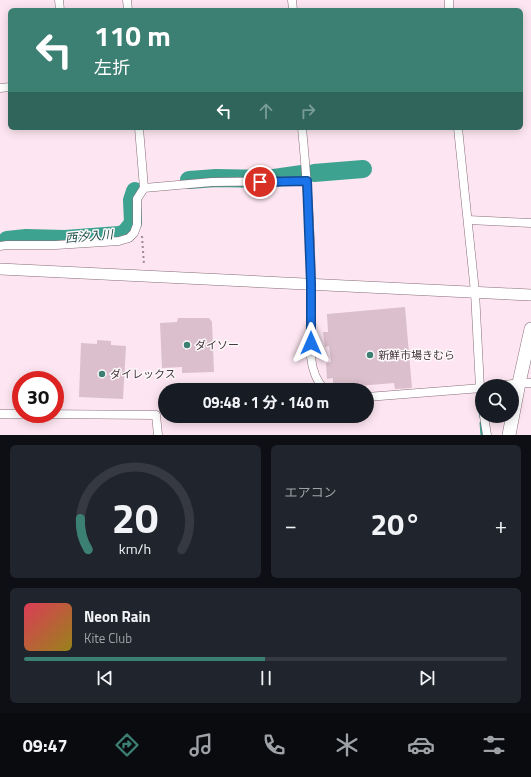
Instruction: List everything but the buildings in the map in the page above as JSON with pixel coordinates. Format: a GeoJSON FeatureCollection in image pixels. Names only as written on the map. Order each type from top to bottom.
{"type":"FeatureCollection","features":[{"type":"Feature","properties":{"kind":"main road"},"geometry":{"type":"LineString","coordinates":[[510,435],[525,383],[531,328]]}},
{"type":"Feature","properties":{"kind":"street"},"geometry":{"type":"LineString","coordinates":[[0,246],[7,244],[56,245],[119,241],[129,238],[135,230],[137,224],[137,199],[144,188],[139,130]]}},
{"type":"Feature","properties":{"kind":"street"},"geometry":{"type":"LineString","coordinates":[[302,130],[307,181],[311,283],[311,358],[314,371],[320,383]]}},
{"type":"Feature","properties":{"kind":"street"},"geometry":{"type":"LineString","coordinates":[[458,130],[475,292],[480,379]]}},
{"type":"Feature","properties":{"kind":"street"},"geometry":{"type":"LineString","coordinates":[[144,188],[212,182],[307,181]]}},
{"type":"Feature","properties":{"kind":"street"},"geometry":{"type":"LineString","coordinates":[[468,220],[531,223]]}},
{"type":"Feature","properties":{"kind":"street"},"geometry":{"type":"LineString","coordinates":[[0,269],[145,277],[311,283],[531,295]]}},
{"type":"Feature","properties":{"kind":"street"},"geometry":{"type":"LineString","coordinates":[[374,396],[475,388]]}},
{"type":"Feature","properties":{"kind":"street"},"geometry":{"type":"LineString","coordinates":[[0,414],[12,414]]}},
{"type":"Feature","properties":{"kind":"street"},"geometry":{"type":"LineString","coordinates":[[64,414],[156,415],[158,435]]}},
{"type":"Feature","properties":{"kind":"street"},"geometry":{"type":"LineString","coordinates":[[485,423],[487,435]]}},
{"type":"Feature","properties":{"kind":"path"},"geometry":{"type":"LineString","coordinates":[[135,230],[142,236],[145,277]]}},
{"type":"Feature","properties":{"kind":"waterway","name":"西汐入川"},"geometry":{"type":"LineString","coordinates":[[314,173],[363,169]]}},
{"type":"Feature","properties":{"kind":"waterway","name":"西汐入川"},"geometry":{"type":"LineString","coordinates":[[189,180],[216,178],[267,179],[302,174]]}},
{"type":"Feature","properties":{"kind":"waterway","name":"西汐入川"},"geometry":{"type":"LineString","coordinates":[[7,240],[26,238],[65,239],[119,235],[125,233],[133,223],[132,200],[135,191]]}},
{"type":"Feature","properties":{"kind":"waterway"},"geometry":{"type":"LineString","coordinates":[[481,423],[482,435]]}},
{"type":"Feature","properties":{"kind":"place","name":"ダイソー"},"geometry":{"type":"Point","coordinates":[187,345]}},
{"type":"Feature","properties":{"kind":"place","name":"新鮮市場きむら"},"geometry":{"type":"Point","coordinates":[370,355]}},
{"type":"Feature","properties":{"kind":"place","name":"ダイレックス"},"geometry":{"type":"Point","coordinates":[102,374]}},
{"type":"Feature","properties":{"kind":"route"},"geometry":{"type":"LineString","coordinates":[[260,182],[307,181],[311,283],[311,343]]}}]}
